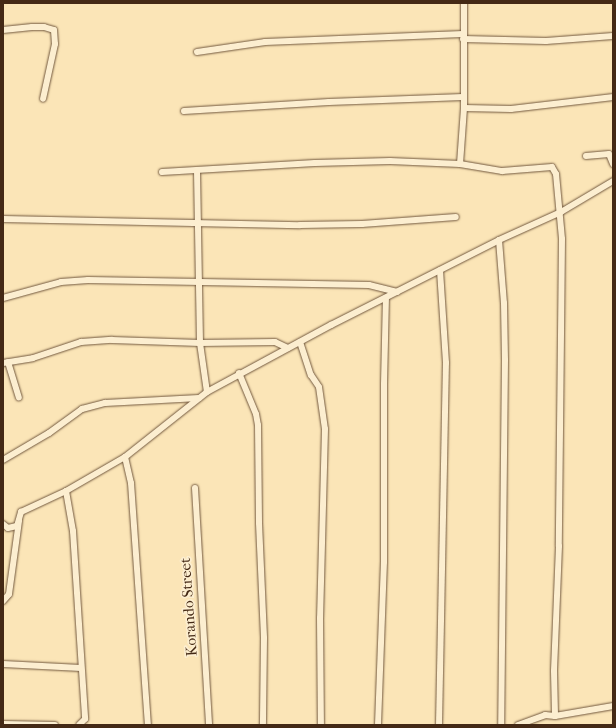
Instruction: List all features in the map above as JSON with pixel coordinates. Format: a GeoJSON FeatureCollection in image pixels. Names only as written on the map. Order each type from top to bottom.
{"type":"FeatureCollection","features":[{"type":"Feature","properties":{"kind":"street"},"geometry":{"type":"LineString","coordinates":[[460,164],[464,108],[464,3]]}},
{"type":"Feature","properties":{"kind":"street"},"geometry":{"type":"LineString","coordinates":[[3,30],[32,27],[44,27],[54,30],[55,44],[43,99]]}},
{"type":"Feature","properties":{"kind":"street"},"geometry":{"type":"LineString","coordinates":[[197,52],[265,42],[463,36],[546,41],[613,36]]}},
{"type":"Feature","properties":{"kind":"street"},"geometry":{"type":"LineString","coordinates":[[184,111],[329,102],[463,97]]}},
{"type":"Feature","properties":{"kind":"street"},"geometry":{"type":"LineString","coordinates":[[464,108],[511,109],[613,97]]}},
{"type":"Feature","properties":{"kind":"street"},"geometry":{"type":"LineString","coordinates":[[586,156],[608,154],[613,164]]}},
{"type":"Feature","properties":{"kind":"street"},"geometry":{"type":"LineString","coordinates":[[162,172],[315,163],[390,161],[460,164],[502,171],[552,167],[556,174],[561,212],[562,239],[559,546],[554,671],[555,716]]}},
{"type":"Feature","properties":{"kind":"street"},"geometry":{"type":"LineString","coordinates":[[197,171],[200,343],[207,392]]}},
{"type":"Feature","properties":{"kind":"street"},"geometry":{"type":"LineString","coordinates":[[3,524],[8,528],[17,526],[21,512],[66,491],[125,457],[207,392],[239,373],[499,240],[561,212],[613,181]]}},
{"type":"Feature","properties":{"kind":"street"},"geometry":{"type":"LineString","coordinates":[[3,219],[307,225],[380,223],[456,217]]}},
{"type":"Feature","properties":{"kind":"street"},"geometry":{"type":"LineString","coordinates":[[499,240],[504,303],[505,360],[501,725]]}},
{"type":"Feature","properties":{"kind":"street"},"geometry":{"type":"LineString","coordinates":[[439,725],[446,363],[440,270]]}},
{"type":"Feature","properties":{"kind":"street"},"geometry":{"type":"LineString","coordinates":[[3,298],[61,282],[88,280],[369,285],[397,292]]}},
{"type":"Feature","properties":{"kind":"street"},"geometry":{"type":"LineString","coordinates":[[378,725],[384,562],[384,384],[386,298]]}},
{"type":"Feature","properties":{"kind":"street"},"geometry":{"type":"LineString","coordinates":[[19,398],[6,363],[33,358],[81,342],[112,340],[200,343],[275,342],[288,348]]}},
{"type":"Feature","properties":{"kind":"street"},"geometry":{"type":"LineString","coordinates":[[300,342],[311,375],[319,387],[326,429],[320,618],[321,725]]}},
{"type":"Feature","properties":{"kind":"street"},"geometry":{"type":"LineString","coordinates":[[239,373],[256,414],[258,425],[259,524],[264,638],[262,725]]}},
{"type":"Feature","properties":{"kind":"street"},"geometry":{"type":"LineString","coordinates":[[3,460],[49,433],[82,409],[105,403],[199,398]]}},
{"type":"Feature","properties":{"kind":"street"},"geometry":{"type":"LineString","coordinates":[[125,457],[131,483],[148,725]]}},
{"type":"Feature","properties":{"kind":"street","name":"Korando Street"},"geometry":{"type":"LineString","coordinates":[[195,488],[208,725]]}},
{"type":"Feature","properties":{"kind":"street"},"geometry":{"type":"LineString","coordinates":[[66,491],[72,531],[85,720],[79,725]]}},
{"type":"Feature","properties":{"kind":"street"},"geometry":{"type":"LineString","coordinates":[[3,601],[9,594],[21,512]]}},
{"type":"Feature","properties":{"kind":"street"},"geometry":{"type":"LineString","coordinates":[[3,664],[81,668]]}},
{"type":"Feature","properties":{"kind":"street"},"geometry":{"type":"LineString","coordinates":[[518,725],[545,715],[555,716],[613,706]]}},
{"type":"Feature","properties":{"kind":"street"},"geometry":{"type":"LineString","coordinates":[[3,724],[55,725]]}}]}
